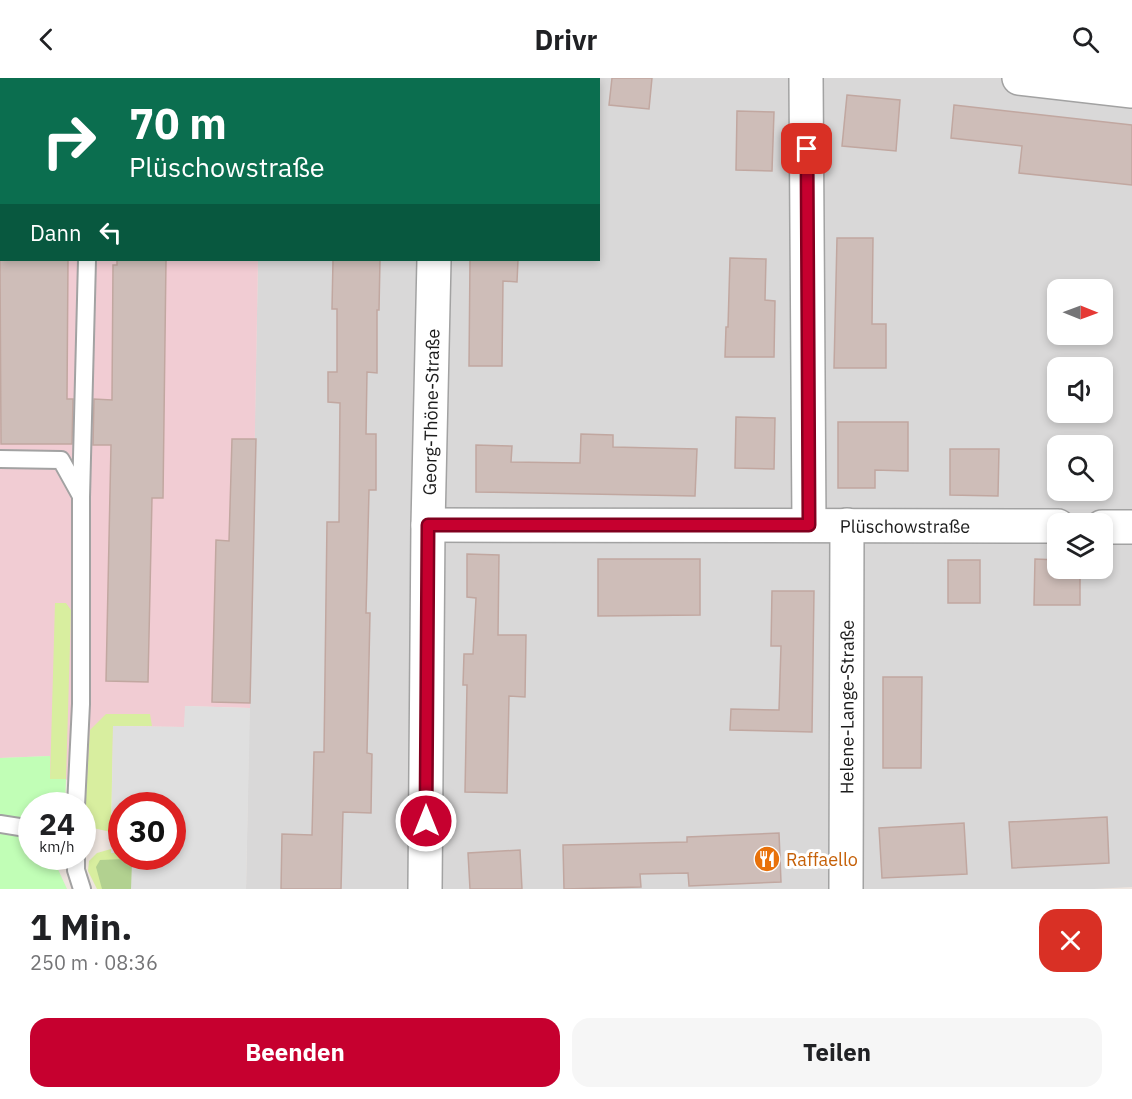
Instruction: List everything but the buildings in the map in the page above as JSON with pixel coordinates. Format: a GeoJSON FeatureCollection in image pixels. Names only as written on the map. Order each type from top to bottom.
{"type":"FeatureCollection","features":[{"type":"Feature","properties":{"kind":"street"},"geometry":{"type":"LineString","coordinates":[[806,78],[809,525]]}},
{"type":"Feature","properties":{"kind":"street"},"geometry":{"type":"LineString","coordinates":[[1019,78],[1132,91]]}},
{"type":"Feature","properties":{"kind":"street","name":"Georg-Thöne-Straße"},"geometry":{"type":"LineString","coordinates":[[425,889],[428,525],[434,261]]}},
{"type":"Feature","properties":{"kind":"street","name":"Plüschowstraße"},"geometry":{"type":"LineString","coordinates":[[428,525],[1047,526]]}},
{"type":"Feature","properties":{"kind":"street","name":"Helene-Lange-Straße"},"geometry":{"type":"LineString","coordinates":[[846,889],[847,525]]}},
{"type":"Feature","properties":{"kind":"street"},"geometry":{"type":"LineString","coordinates":[[1113,527],[1132,527]]}},
{"type":"Feature","properties":{"kind":"lane"},"geometry":{"type":"LineString","coordinates":[[77,792],[81,704],[81,497],[87,261]]}},
{"type":"Feature","properties":{"kind":"lane"},"geometry":{"type":"LineString","coordinates":[[0,459],[61,460],[81,497]]}},
{"type":"Feature","properties":{"kind":"lane"},"geometry":{"type":"LineString","coordinates":[[0,824],[18,827]]}},
{"type":"Feature","properties":{"kind":"lane"},"geometry":{"type":"LineString","coordinates":[[76,870],[82,889]]}},
{"type":"Feature","properties":{"kind":"shaded area"},"geometry":{"type":"Polygon","coordinates":[[[600,78],[1132,78],[1132,887],[1094,889],[246,889],[258,261],[600,261],[600,78]]]}},
{"type":"Feature","properties":{"kind":"shaded area"},"geometry":{"type":"Polygon","coordinates":[[[0,261],[258,261],[250,708],[186,706],[184,727],[113,726],[112,779],[50,780],[50,756],[0,758],[0,261]]]}},
{"type":"Feature","properties":{"kind":"shaded area"},"geometry":{"type":"Polygon","coordinates":[[[185,706],[250,708],[246,889],[131,889],[132,870],[186,870],[186,792],[112,792],[113,726],[184,727],[185,706]]]}},
{"type":"Feature","properties":{"kind":"green space"},"geometry":{"type":"Polygon","coordinates":[[[55,603],[66,603],[71,610],[66,779],[50,780],[55,603]]]}},
{"type":"Feature","properties":{"kind":"green space"},"geometry":{"type":"Polygon","coordinates":[[[106,714],[150,714],[152,726],[113,726],[112,792],[108,792],[108,831],[96,829],[96,792],[86,792],[90,730],[106,714]]]}},
{"type":"Feature","properties":{"kind":"green space"},"geometry":{"type":"Polygon","coordinates":[[[50,756],[50,779],[66,779],[66,792],[18,792],[18,870],[58,870],[67,889],[0,889],[0,758],[50,756]]]}},
{"type":"Feature","properties":{"kind":"green space"},"geometry":{"type":"Polygon","coordinates":[[[108,850],[108,870],[132,870],[131,889],[97,889],[88,871],[96,870],[97,853],[108,850]]]}},
{"type":"Feature","properties":{"kind":"green space"},"geometry":{"type":"Polygon","coordinates":[[[100,860],[108,860],[108,870],[138,870],[136,889],[102,889],[96,867],[100,860]]]}},
{"type":"Feature","properties":{"kind":"place","name":"Raffaello"},"geometry":{"type":"Point","coordinates":[767,859]}},
{"type":"Feature","properties":{"kind":"route"},"geometry":{"type":"LineString","coordinates":[[426,821],[428,525],[809,525],[807,149]]}}]}
